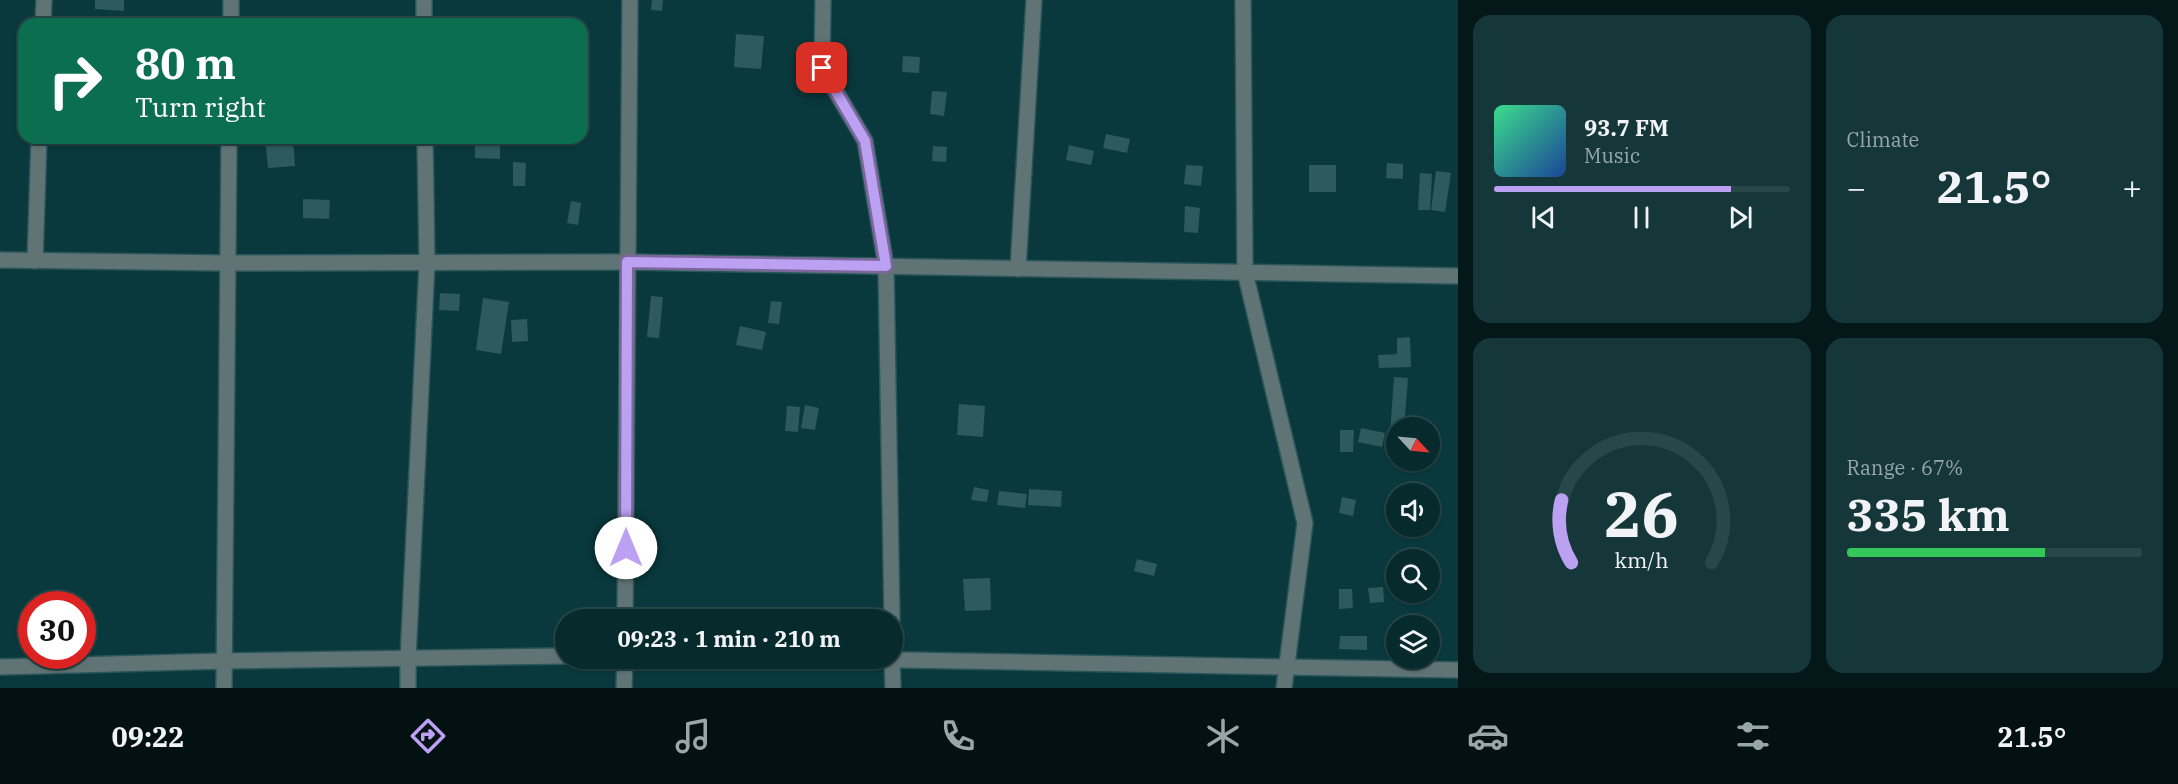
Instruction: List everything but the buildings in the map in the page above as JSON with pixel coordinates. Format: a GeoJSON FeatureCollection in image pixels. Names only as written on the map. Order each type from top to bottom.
{"type":"FeatureCollection","features":[{"type":"Feature","properties":{"kind":"street"},"geometry":{"type":"LineString","coordinates":[[44,0],[44,18]]}},
{"type":"Feature","properties":{"kind":"street"},"geometry":{"type":"LineString","coordinates":[[231,0],[231,18]]}},
{"type":"Feature","properties":{"kind":"street"},"geometry":{"type":"LineString","coordinates":[[424,0],[424,18]]}},
{"type":"Feature","properties":{"kind":"street"},"geometry":{"type":"LineString","coordinates":[[625,609],[630,0]]}},
{"type":"Feature","properties":{"kind":"street"},"geometry":{"type":"LineString","coordinates":[[823,0],[822,68],[865,141],[886,266],[892,609]]}},
{"type":"Feature","properties":{"kind":"street"},"geometry":{"type":"LineString","coordinates":[[1018,269],[1034,0]]}},
{"type":"Feature","properties":{"kind":"street"},"geometry":{"type":"LineString","coordinates":[[1243,0],[1245,272],[1305,523],[1284,688]]}},
{"type":"Feature","properties":{"kind":"street"},"geometry":{"type":"LineString","coordinates":[[35,261],[39,144]]}},
{"type":"Feature","properties":{"kind":"street"},"geometry":{"type":"LineString","coordinates":[[224,688],[230,144]]}},
{"type":"Feature","properties":{"kind":"street"},"geometry":{"type":"LineString","coordinates":[[408,688],[427,263],[425,144]]}},
{"type":"Feature","properties":{"kind":"street"},"geometry":{"type":"LineString","coordinates":[[0,260],[228,263],[627,262],[1458,276]]}},
{"type":"Feature","properties":{"kind":"street"},"geometry":{"type":"LineString","coordinates":[[0,667],[224,660],[555,656]]}},
{"type":"Feature","properties":{"kind":"street"},"geometry":{"type":"LineString","coordinates":[[903,659],[1458,670]]}},
{"type":"Feature","properties":{"kind":"street"},"geometry":{"type":"LineString","coordinates":[[624,688],[625,669]]}},
{"type":"Feature","properties":{"kind":"street"},"geometry":{"type":"LineString","coordinates":[[892,669],[893,688]]}},
{"type":"Feature","properties":{"kind":"route"},"geometry":{"type":"LineString","coordinates":[[626,548],[627,262],[886,266],[865,141],[822,68]]}}]}
